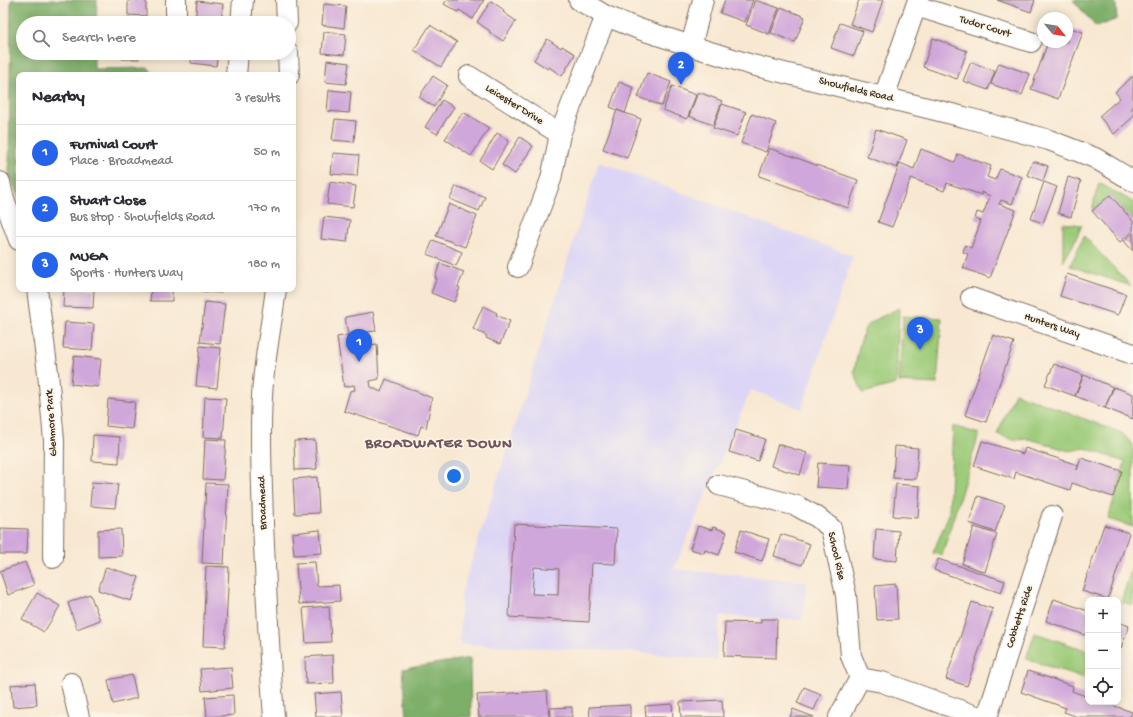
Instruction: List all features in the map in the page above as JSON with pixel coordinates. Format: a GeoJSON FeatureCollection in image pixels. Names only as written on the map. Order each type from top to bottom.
{"type":"FeatureCollection","features":[{"type":"Feature","properties":{"kind":"street"},"geometry":{"type":"LineString","coordinates":[[242,16],[243,0]]}},
{"type":"Feature","properties":{"kind":"street"},"geometry":{"type":"LineString","coordinates":[[286,0],[287,16]]}},
{"type":"Feature","properties":{"kind":"street","name":"Showfields Road"},"geometry":{"type":"LineString","coordinates":[[579,0],[606,16],[691,46],[752,65],[884,97],[1049,140],[1095,158],[1132,177]]}},
{"type":"Feature","properties":{"kind":"street"},"geometry":{"type":"LineString","coordinates":[[691,46],[703,0]]}},
{"type":"Feature","properties":{"kind":"street","name":"Tudor Court"},"geometry":{"type":"LineString","coordinates":[[884,97],[917,3],[1032,42]]}},
{"type":"Feature","properties":{"kind":"street"},"geometry":{"type":"LineString","coordinates":[[518,267],[551,179],[560,134],[606,16]]}},
{"type":"Feature","properties":{"kind":"street"},"geometry":{"type":"LineString","coordinates":[[236,72],[237,60]]}},
{"type":"Feature","properties":{"kind":"street"},"geometry":{"type":"LineString","coordinates":[[288,60],[289,72]]}},
{"type":"Feature","properties":{"kind":"street","name":"Leicester Drive"},"geometry":{"type":"LineString","coordinates":[[469,76],[560,134]]}},
{"type":"Feature","properties":{"kind":"street"},"geometry":{"type":"LineString","coordinates":[[0,182],[3,196],[16,232]]}},
{"type":"Feature","properties":{"kind":"street","name":"Glenmore Park"},"geometry":{"type":"LineString","coordinates":[[37,292],[48,373],[54,441],[53,558]]}},
{"type":"Feature","properties":{"kind":"street","name":"Broadmead"},"geometry":{"type":"LineString","coordinates":[[274,717],[266,598],[262,487],[262,418],[263,382],[276,292]]}},
{"type":"Feature","properties":{"kind":"street","name":"Hunters Way"},"geometry":{"type":"LineString","coordinates":[[971,298],[1133,354]]}},
{"type":"Feature","properties":{"kind":"street","name":"School Rise"},"geometry":{"type":"LineString","coordinates":[[719,485],[797,506],[817,517],[831,528],[846,596],[851,656],[860,678]]}},
{"type":"Feature","properties":{"kind":"street","name":"Cobbetts Ride"},"geometry":{"type":"LineString","coordinates":[[987,717],[1052,516]]}},
{"type":"Feature","properties":{"kind":"street"},"geometry":{"type":"LineString","coordinates":[[839,717],[860,678],[882,682],[980,717]]}},
{"type":"Feature","properties":{"kind":"street"},"geometry":{"type":"LineString","coordinates":[[71,683],[79,717]]}},
{"type":"Feature","properties":{"kind":"shaded area"},"geometry":{"type":"Polygon","coordinates":[[[599,162],[853,256],[802,409],[751,390],[674,569],[807,582],[802,620],[720,616],[716,660],[634,652],[460,644],[461,594],[599,162]]]}},
{"type":"Feature","properties":{"kind":"green space"},"geometry":{"type":"Polygon","coordinates":[[[11,0],[97,0],[96,16],[16,16],[16,60],[94,60],[94,69],[149,68],[151,72],[16,72],[16,191],[9,172],[11,0]]]}},
{"type":"Feature","properties":{"kind":"green space"},"geometry":{"type":"Polygon","coordinates":[[[1073,0],[1113,0],[1116,4],[1117,19],[1096,27],[1073,0]]]}},
{"type":"Feature","properties":{"kind":"green space"},"geometry":{"type":"Polygon","coordinates":[[[1099,183],[1133,202],[1133,221],[1110,195],[1092,211],[1099,183]]]}},
{"type":"Feature","properties":{"kind":"green space"},"geometry":{"type":"Polygon","coordinates":[[[1063,223],[1082,225],[1063,262],[1063,223]]]}},
{"type":"Feature","properties":{"kind":"green space"},"geometry":{"type":"Polygon","coordinates":[[[1084,236],[1131,286],[1070,266],[1084,236]]]}},
{"type":"Feature","properties":{"kind":"green space"},"geometry":{"type":"Polygon","coordinates":[[[899,308],[896,384],[863,393],[854,372],[859,347],[865,328],[873,321],[899,308]]]}},
{"type":"Feature","properties":{"kind":"green space"},"geometry":{"type":"Polygon","coordinates":[[[903,316],[942,318],[937,384],[899,382],[903,316]]]}},
{"type":"Feature","properties":{"kind":"green space"},"geometry":{"type":"Polygon","coordinates":[[[1015,393],[1122,433],[1133,445],[1133,527],[1108,519],[1125,462],[1085,448],[1069,451],[1030,439],[1014,440],[997,434],[1015,393]]]}},
{"type":"Feature","properties":{"kind":"green space"},"geometry":{"type":"Polygon","coordinates":[[[953,426],[979,434],[942,555],[933,553],[949,514],[953,426]]]}},
{"type":"Feature","properties":{"kind":"green space"},"geometry":{"type":"Polygon","coordinates":[[[1133,564],[1133,605],[1121,602],[1133,564]]]}},
{"type":"Feature","properties":{"kind":"green space"},"geometry":{"type":"Polygon","coordinates":[[[1035,633],[1085,650],[1085,678],[1026,659],[1035,633]]]}},
{"type":"Feature","properties":{"kind":"green space"},"geometry":{"type":"Polygon","coordinates":[[[470,658],[471,717],[407,717],[403,669],[470,658]]]}},
{"type":"Feature","properties":{"kind":"building"},"geometry":{"type":"Polygon","coordinates":[[[128,0],[146,0],[146,16],[128,15],[128,0]]]}},
{"type":"Feature","properties":{"kind":"building"},"geometry":{"type":"Polygon","coordinates":[[[447,0],[484,0],[473,19],[459,10],[458,12],[444,4],[447,0]]]}},
{"type":"Feature","properties":{"kind":"building"},"geometry":{"type":"Polygon","coordinates":[[[725,0],[753,0],[745,22],[720,13],[725,0]]]}},
{"type":"Feature","properties":{"kind":"building"},"geometry":{"type":"Polygon","coordinates":[[[755,0],[779,8],[769,34],[746,25],[755,0]]]}},
{"type":"Feature","properties":{"kind":"building"},"geometry":{"type":"Polygon","coordinates":[[[859,0],[883,0],[872,32],[850,24],[859,0]]]}},
{"type":"Feature","properties":{"kind":"building"},"geometry":{"type":"Polygon","coordinates":[[[997,0],[1035,0],[1031,12],[997,0]]]}},
{"type":"Feature","properties":{"kind":"building"},"geometry":{"type":"Polygon","coordinates":[[[197,1],[223,4],[222,16],[196,16],[197,1]]]}},
{"type":"Feature","properties":{"kind":"building"},"geometry":{"type":"Polygon","coordinates":[[[491,1],[516,21],[503,41],[477,22],[491,1]]]}},
{"type":"Feature","properties":{"kind":"building"},"geometry":{"type":"Polygon","coordinates":[[[324,4],[346,6],[344,28],[322,25],[324,4]]]}},
{"type":"Feature","properties":{"kind":"building"},"geometry":{"type":"Polygon","coordinates":[[[781,7],[805,17],[795,42],[771,33],[781,7]]]}},
{"type":"Feature","properties":{"kind":"building"},"geometry":{"type":"Polygon","coordinates":[[[840,23],[863,31],[854,56],[831,48],[840,23]]]}},
{"type":"Feature","properties":{"kind":"building"},"geometry":{"type":"Polygon","coordinates":[[[430,25],[457,42],[441,67],[414,50],[430,25]]]}},
{"type":"Feature","properties":{"kind":"building"},"geometry":{"type":"Polygon","coordinates":[[[1073,29],[1083,32],[1058,99],[1031,89],[1046,48],[1073,48],[1073,29]]]}},
{"type":"Feature","properties":{"kind":"building"},"geometry":{"type":"Polygon","coordinates":[[[324,32],[346,34],[344,55],[322,53],[324,32]]]}},
{"type":"Feature","properties":{"kind":"building"},"geometry":{"type":"Polygon","coordinates":[[[933,38],[967,51],[957,79],[923,67],[933,38]]]}},
{"type":"Feature","properties":{"kind":"building"},"geometry":{"type":"Polygon","coordinates":[[[547,39],[561,48],[562,46],[575,54],[562,76],[549,67],[548,69],[534,60],[547,39]]]}},
{"type":"Feature","properties":{"kind":"building"},"geometry":{"type":"Polygon","coordinates":[[[191,60],[217,60],[216,66],[191,63],[191,60]]]}},
{"type":"Feature","properties":{"kind":"building"},"geometry":{"type":"Polygon","coordinates":[[[327,60],[349,63],[346,84],[325,82],[327,60]]]}},
{"type":"Feature","properties":{"kind":"building"},"geometry":{"type":"Polygon","coordinates":[[[971,62],[995,71],[988,90],[963,81],[971,62]]]}},
{"type":"Feature","properties":{"kind":"building"},"geometry":{"type":"Polygon","coordinates":[[[999,63],[1030,74],[1022,95],[991,84],[999,63]]]}},
{"type":"Feature","properties":{"kind":"building"},"geometry":{"type":"Polygon","coordinates":[[[647,73],[671,82],[662,106],[638,97],[647,73]]]}},
{"type":"Feature","properties":{"kind":"building"},"geometry":{"type":"Polygon","coordinates":[[[433,76],[447,85],[434,107],[419,97],[433,76]]]}},
{"type":"Feature","properties":{"kind":"building"},"geometry":{"type":"Polygon","coordinates":[[[1133,76],[1133,107],[1131,110],[1133,112],[1133,117],[1114,134],[1099,116],[1120,98],[1115,92],[1133,76]]]}},
{"type":"Feature","properties":{"kind":"building"},"geometry":{"type":"Polygon","coordinates":[[[619,82],[634,88],[625,113],[610,107],[619,82]]]}},
{"type":"Feature","properties":{"kind":"building"},"geometry":{"type":"Polygon","coordinates":[[[672,86],[696,95],[687,119],[663,110],[672,86]]]}},
{"type":"Feature","properties":{"kind":"building"},"geometry":{"type":"Polygon","coordinates":[[[329,90],[351,92],[349,113],[327,111],[329,90]]]}},
{"type":"Feature","properties":{"kind":"building"},"geometry":{"type":"Polygon","coordinates":[[[698,92],[722,101],[713,125],[689,116],[698,92]]]}},
{"type":"Feature","properties":{"kind":"building"},"geometry":{"type":"Polygon","coordinates":[[[442,100],[454,107],[437,134],[425,127],[442,100]]]}},
{"type":"Feature","properties":{"kind":"building"},"geometry":{"type":"Polygon","coordinates":[[[722,104],[746,112],[737,136],[713,128],[722,104]]]}},
{"type":"Feature","properties":{"kind":"building"},"geometry":{"type":"Polygon","coordinates":[[[617,110],[641,119],[627,158],[603,149],[617,110]]]}},
{"type":"Feature","properties":{"kind":"building"},"geometry":{"type":"Polygon","coordinates":[[[463,112],[489,128],[471,156],[445,139],[463,112]]]}},
{"type":"Feature","properties":{"kind":"building"},"geometry":{"type":"Polygon","coordinates":[[[752,114],[776,123],[766,152],[741,143],[752,114]]]}},
{"type":"Feature","properties":{"kind":"building"},"geometry":{"type":"Polygon","coordinates":[[[335,119],[356,121],[354,142],[332,140],[335,119]]]}},
{"type":"Feature","properties":{"kind":"building"},"geometry":{"type":"Polygon","coordinates":[[[876,129],[907,140],[897,168],[867,157],[876,129]]]}},
{"type":"Feature","properties":{"kind":"building"},"geometry":{"type":"Polygon","coordinates":[[[497,133],[509,141],[492,169],[480,161],[497,133]]]}},
{"type":"Feature","properties":{"kind":"building"},"geometry":{"type":"Polygon","coordinates":[[[520,137],[533,146],[515,174],[502,165],[520,137]]]}},
{"type":"Feature","properties":{"kind":"building"},"geometry":{"type":"Polygon","coordinates":[[[769,148],[858,180],[848,208],[759,176],[769,148]]]}},
{"type":"Feature","properties":{"kind":"building"},"geometry":{"type":"Polygon","coordinates":[[[921,149],[955,162],[958,154],[991,166],[987,177],[995,180],[1000,169],[1022,177],[1012,204],[1001,200],[999,204],[1016,210],[990,278],[963,268],[968,254],[963,252],[965,245],[971,248],[981,221],[975,219],[977,212],[983,214],[990,196],[981,192],[981,195],[947,183],[944,191],[911,178],[892,227],[878,222],[900,163],[914,169],[921,149]]]}},
{"type":"Feature","properties":{"kind":"building"},"geometry":{"type":"Polygon","coordinates":[[[333,153],[359,155],[357,176],[331,174],[333,153]]]}},
{"type":"Feature","properties":{"kind":"building"},"geometry":{"type":"Polygon","coordinates":[[[1033,161],[1048,166],[1043,181],[1027,175],[1033,161]]]}},
{"type":"Feature","properties":{"kind":"building"},"geometry":{"type":"Polygon","coordinates":[[[1068,177],[1081,181],[1071,217],[1058,213],[1068,177]]]}},
{"type":"Feature","properties":{"kind":"building"},"geometry":{"type":"Polygon","coordinates":[[[330,182],[356,186],[353,207],[327,204],[330,182]]]}},
{"type":"Feature","properties":{"kind":"building"},"geometry":{"type":"Polygon","coordinates":[[[1044,182],[1057,187],[1043,223],[1031,219],[1044,182]]]}},
{"type":"Feature","properties":{"kind":"building"},"geometry":{"type":"Polygon","coordinates":[[[456,186],[485,197],[479,211],[450,199],[456,186]]]}},
{"type":"Feature","properties":{"kind":"building"},"geometry":{"type":"Polygon","coordinates":[[[1110,195],[1133,221],[1133,231],[1120,242],[1092,211],[1110,195]]]}},
{"type":"Feature","properties":{"kind":"building"},"geometry":{"type":"Polygon","coordinates":[[[449,204],[477,216],[465,247],[436,236],[449,204]]]}},
{"type":"Feature","properties":{"kind":"building"},"geometry":{"type":"Polygon","coordinates":[[[324,217],[350,220],[347,242],[321,239],[324,217]]]}},
{"type":"Feature","properties":{"kind":"building"},"geometry":{"type":"Polygon","coordinates":[[[1133,233],[1133,251],[1124,241],[1133,233]]]}},
{"type":"Feature","properties":{"kind":"building"},"geometry":{"type":"Polygon","coordinates":[[[433,240],[462,252],[456,266],[427,254],[433,240]]]}},
{"type":"Feature","properties":{"kind":"building"},"geometry":{"type":"Polygon","coordinates":[[[440,263],[464,272],[458,287],[460,288],[454,302],[431,293],[437,278],[435,278],[440,263]]]}},
{"type":"Feature","properties":{"kind":"building"},"geometry":{"type":"Polygon","coordinates":[[[1067,274],[1126,294],[1118,315],[1060,296],[1067,274]]]}},
{"type":"Feature","properties":{"kind":"building"},"geometry":{"type":"Polygon","coordinates":[[[64,292],[94,292],[93,308],[63,307],[64,292]]]}},
{"type":"Feature","properties":{"kind":"building"},"geometry":{"type":"Polygon","coordinates":[[[151,292],[172,292],[172,301],[150,301],[151,292]]]}},
{"type":"Feature","properties":{"kind":"building"},"geometry":{"type":"Polygon","coordinates":[[[205,302],[225,304],[220,344],[200,342],[205,302]]]}},
{"type":"Feature","properties":{"kind":"building"},"geometry":{"type":"Polygon","coordinates":[[[483,306],[497,313],[496,315],[510,321],[500,344],[486,338],[487,336],[473,329],[483,306]]]}},
{"type":"Feature","properties":{"kind":"building"},"geometry":{"type":"Polygon","coordinates":[[[373,312],[376,331],[367,332],[370,345],[377,344],[379,379],[370,381],[371,387],[381,392],[386,379],[432,398],[426,428],[421,426],[418,435],[344,411],[350,391],[355,390],[354,385],[344,387],[337,337],[348,335],[345,317],[373,312]]]}},
{"type":"Feature","properties":{"kind":"building"},"geometry":{"type":"Polygon","coordinates":[[[65,322],[94,324],[92,350],[63,348],[65,322]]]}},
{"type":"Feature","properties":{"kind":"building"},"geometry":{"type":"Polygon","coordinates":[[[993,335],[1014,342],[986,422],[965,415],[993,335]]]}},
{"type":"Feature","properties":{"kind":"building"},"geometry":{"type":"Polygon","coordinates":[[[200,346],[221,348],[217,388],[196,386],[200,346]]]}},
{"type":"Feature","properties":{"kind":"building"},"geometry":{"type":"Polygon","coordinates":[[[74,356],[101,359],[98,387],[71,384],[74,356]]]}},
{"type":"Feature","properties":{"kind":"building"},"geometry":{"type":"Polygon","coordinates":[[[1054,364],[1083,375],[1075,396],[1045,385],[1054,364]]]}},
{"type":"Feature","properties":{"kind":"building"},"geometry":{"type":"Polygon","coordinates":[[[1084,375],[1113,387],[1105,408],[1075,396],[1084,375]]]}},
{"type":"Feature","properties":{"kind":"building"},"geometry":{"type":"Polygon","coordinates":[[[1114,387],[1133,394],[1133,419],[1105,408],[1114,387]]]}},
{"type":"Feature","properties":{"kind":"building"},"geometry":{"type":"Polygon","coordinates":[[[205,397],[226,398],[223,438],[203,437],[205,397]]]}},
{"type":"Feature","properties":{"kind":"building"},"geometry":{"type":"Polygon","coordinates":[[[108,399],[135,402],[132,429],[106,426],[108,399]]]}},
{"type":"Feature","properties":{"kind":"building"},"geometry":{"type":"Polygon","coordinates":[[[736,430],[765,439],[758,461],[729,452],[736,430]]]}},
{"type":"Feature","properties":{"kind":"building"},"geometry":{"type":"Polygon","coordinates":[[[93,435],[120,437],[119,463],[92,461],[93,435]]]}},
{"type":"Feature","properties":{"kind":"building"},"geometry":{"type":"Polygon","coordinates":[[[205,439],[226,440],[223,480],[203,479],[205,439]]]}},
{"type":"Feature","properties":{"kind":"building"},"geometry":{"type":"Polygon","coordinates":[[[315,440],[317,469],[295,470],[294,441],[315,440]]]}},
{"type":"Feature","properties":{"kind":"building"},"geometry":{"type":"Polygon","coordinates":[[[982,441],[1023,454],[1025,448],[1078,465],[1077,470],[1081,458],[1122,471],[1113,497],[1072,483],[1070,490],[1016,472],[1014,479],[974,466],[982,441]]]}},
{"type":"Feature","properties":{"kind":"building"},"geometry":{"type":"Polygon","coordinates":[[[778,444],[807,453],[800,475],[771,466],[778,444]]]}},
{"type":"Feature","properties":{"kind":"building"},"geometry":{"type":"Polygon","coordinates":[[[895,446],[918,448],[916,479],[893,478],[895,446]]]}},
{"type":"Feature","properties":{"kind":"building"},"geometry":{"type":"Polygon","coordinates":[[[818,463],[850,465],[848,489],[816,487],[818,463]]]}},
{"type":"Feature","properties":{"kind":"building"},"geometry":{"type":"Polygon","coordinates":[[[317,477],[319,513],[295,514],[293,479],[317,477]]]}},
{"type":"Feature","properties":{"kind":"building"},"geometry":{"type":"Polygon","coordinates":[[[92,482],[118,484],[115,508],[90,506],[92,482]]]}},
{"type":"Feature","properties":{"kind":"building"},"geometry":{"type":"Polygon","coordinates":[[[206,483],[228,484],[224,564],[202,563],[206,483]]]}},
{"type":"Feature","properties":{"kind":"building"},"geometry":{"type":"Polygon","coordinates":[[[896,484],[920,486],[918,518],[893,516],[896,484]]]}},
{"type":"Feature","properties":{"kind":"building"},"geometry":{"type":"Polygon","coordinates":[[[978,496],[1005,505],[995,532],[969,523],[978,496]]]}},
{"type":"Feature","properties":{"kind":"building"},"geometry":{"type":"Polygon","coordinates":[[[514,524],[617,529],[615,564],[592,563],[589,622],[509,617],[514,524]],[[534,567],[532,594],[558,595],[559,569],[534,567]]]}},
{"type":"Feature","properties":{"kind":"building"},"geometry":{"type":"Polygon","coordinates":[[[1104,525],[1129,533],[1109,597],[1102,597],[1082,591],[1104,525]]]}},
{"type":"Feature","properties":{"kind":"building"},"geometry":{"type":"Polygon","coordinates":[[[698,526],[712,530],[713,527],[727,532],[719,555],[705,550],[704,553],[690,549],[698,526]]]}},
{"type":"Feature","properties":{"kind":"building"},"geometry":{"type":"Polygon","coordinates":[[[974,527],[997,534],[985,572],[962,564],[974,527]]]}},
{"type":"Feature","properties":{"kind":"building"},"geometry":{"type":"Polygon","coordinates":[[[0,528],[28,529],[27,554],[0,554],[0,528]]]}},
{"type":"Feature","properties":{"kind":"building"},"geometry":{"type":"Polygon","coordinates":[[[121,529],[122,556],[98,557],[98,530],[121,529]]]}},
{"type":"Feature","properties":{"kind":"building"},"geometry":{"type":"Polygon","coordinates":[[[876,529],[899,531],[897,561],[874,559],[876,529]]]}},
{"type":"Feature","properties":{"kind":"building"},"geometry":{"type":"Polygon","coordinates":[[[320,530],[322,553],[294,555],[292,533],[320,530]]]}},
{"type":"Feature","properties":{"kind":"building"},"geometry":{"type":"Polygon","coordinates":[[[741,530],[769,539],[762,561],[734,552],[741,530]]]}},
{"type":"Feature","properties":{"kind":"building"},"geometry":{"type":"Polygon","coordinates":[[[781,534],[810,544],[802,565],[774,556],[781,534]]]}},
{"type":"Feature","properties":{"kind":"building"},"geometry":{"type":"Polygon","coordinates":[[[938,559],[1005,581],[1001,593],[934,570],[938,559]]]}},
{"type":"Feature","properties":{"kind":"building"},"geometry":{"type":"Polygon","coordinates":[[[25,562],[34,585],[8,595],[0,571],[25,562]]]}},
{"type":"Feature","properties":{"kind":"building"},"geometry":{"type":"Polygon","coordinates":[[[315,562],[317,586],[339,585],[340,601],[299,604],[296,563],[315,562]]]}},
{"type":"Feature","properties":{"kind":"building"},"geometry":{"type":"Polygon","coordinates":[[[206,566],[229,567],[225,647],[203,646],[206,566]]]}},
{"type":"Feature","properties":{"kind":"building"},"geometry":{"type":"Polygon","coordinates":[[[106,567],[139,577],[131,601],[98,590],[106,567]]]}},
{"type":"Feature","properties":{"kind":"building"},"geometry":{"type":"Polygon","coordinates":[[[896,584],[898,619],[877,620],[875,586],[896,584]]]}},
{"type":"Feature","properties":{"kind":"building"},"geometry":{"type":"Polygon","coordinates":[[[37,593],[60,606],[44,632],[22,619],[37,593]]]}},
{"type":"Feature","properties":{"kind":"building"},"geometry":{"type":"Polygon","coordinates":[[[90,594],[100,620],[77,629],[68,603],[90,594]]]}},
{"type":"Feature","properties":{"kind":"building"},"geometry":{"type":"Polygon","coordinates":[[[1054,599],[1085,610],[1085,635],[1046,621],[1054,599]]]}},
{"type":"Feature","properties":{"kind":"building"},"geometry":{"type":"Polygon","coordinates":[[[972,602],[993,609],[967,686],[946,679],[972,602]]]}},
{"type":"Feature","properties":{"kind":"building"},"geometry":{"type":"Polygon","coordinates":[[[329,606],[331,642],[306,643],[303,608],[329,606]]]}},
{"type":"Feature","properties":{"kind":"building"},"geometry":{"type":"Polygon","coordinates":[[[761,619],[777,619],[776,658],[724,656],[725,622],[761,623],[761,619]]]}},
{"type":"Feature","properties":{"kind":"building"},"geometry":{"type":"Polygon","coordinates":[[[1121,623],[1129,626],[1121,648],[1121,623]]]}},
{"type":"Feature","properties":{"kind":"building"},"geometry":{"type":"Polygon","coordinates":[[[333,655],[334,683],[306,684],[305,657],[333,655]]]}},
{"type":"Feature","properties":{"kind":"building"},"geometry":{"type":"Polygon","coordinates":[[[231,667],[233,688],[202,691],[200,669],[231,667]]]}},
{"type":"Feature","properties":{"kind":"building"},"geometry":{"type":"Polygon","coordinates":[[[1028,671],[1073,686],[1072,691],[1085,696],[1085,705],[1112,705],[1132,712],[1130,717],[1078,717],[1064,712],[1066,708],[1021,692],[1028,671]]]}},
{"type":"Feature","properties":{"kind":"building"},"geometry":{"type":"Polygon","coordinates":[[[132,675],[137,698],[113,704],[108,680],[132,675]]]}},
{"type":"Feature","properties":{"kind":"building"},"geometry":{"type":"Polygon","coordinates":[[[35,683],[37,705],[13,707],[11,685],[35,683]]]}},
{"type":"Feature","properties":{"kind":"building"},"geometry":{"type":"Polygon","coordinates":[[[804,687],[821,694],[814,710],[797,703],[804,687]]]}},
{"type":"Feature","properties":{"kind":"building"},"geometry":{"type":"Polygon","coordinates":[[[547,691],[549,717],[479,717],[477,695],[547,691]]]}},
{"type":"Feature","properties":{"kind":"building"},"geometry":{"type":"Polygon","coordinates":[[[341,692],[343,717],[316,717],[314,694],[341,692]]]}},
{"type":"Feature","properties":{"kind":"building"},"geometry":{"type":"Polygon","coordinates":[[[233,695],[234,715],[207,717],[205,697],[233,695]]]}},
{"type":"Feature","properties":{"kind":"building"},"geometry":{"type":"Polygon","coordinates":[[[722,700],[723,717],[681,717],[680,702],[722,700]]]}},
{"type":"Feature","properties":{"kind":"building"},"geometry":{"type":"Polygon","coordinates":[[[672,704],[673,717],[646,717],[645,706],[672,704]]]}},
{"type":"Feature","properties":{"kind":"building"},"geometry":{"type":"Polygon","coordinates":[[[630,705],[630,717],[590,717],[589,707],[630,705]]]}},
{"type":"Feature","properties":{"kind":"building"},"geometry":{"type":"Polygon","coordinates":[[[572,707],[572,717],[551,717],[550,708],[572,707]]]}},
{"type":"Feature","properties":{"kind":"building"},"geometry":{"type":"Polygon","coordinates":[[[793,709],[814,717],[790,717],[793,709]]]}},
{"type":"Feature","properties":{"kind":"place","name":"Stuart Close"},"geometry":{"type":"Point","coordinates":[681,85]}},
{"type":"Feature","properties":{"kind":"place","name":"MUGA"},"geometry":{"type":"Point","coordinates":[920,350]}},
{"type":"Feature","properties":{"kind":"place","name":"Furnival Court"},"geometry":{"type":"Point","coordinates":[359,362]}},
{"type":"Feature","properties":{"kind":"district","name":"BROADWATER DOWN"},"geometry":{"type":"Point","coordinates":[439,444]}}]}
